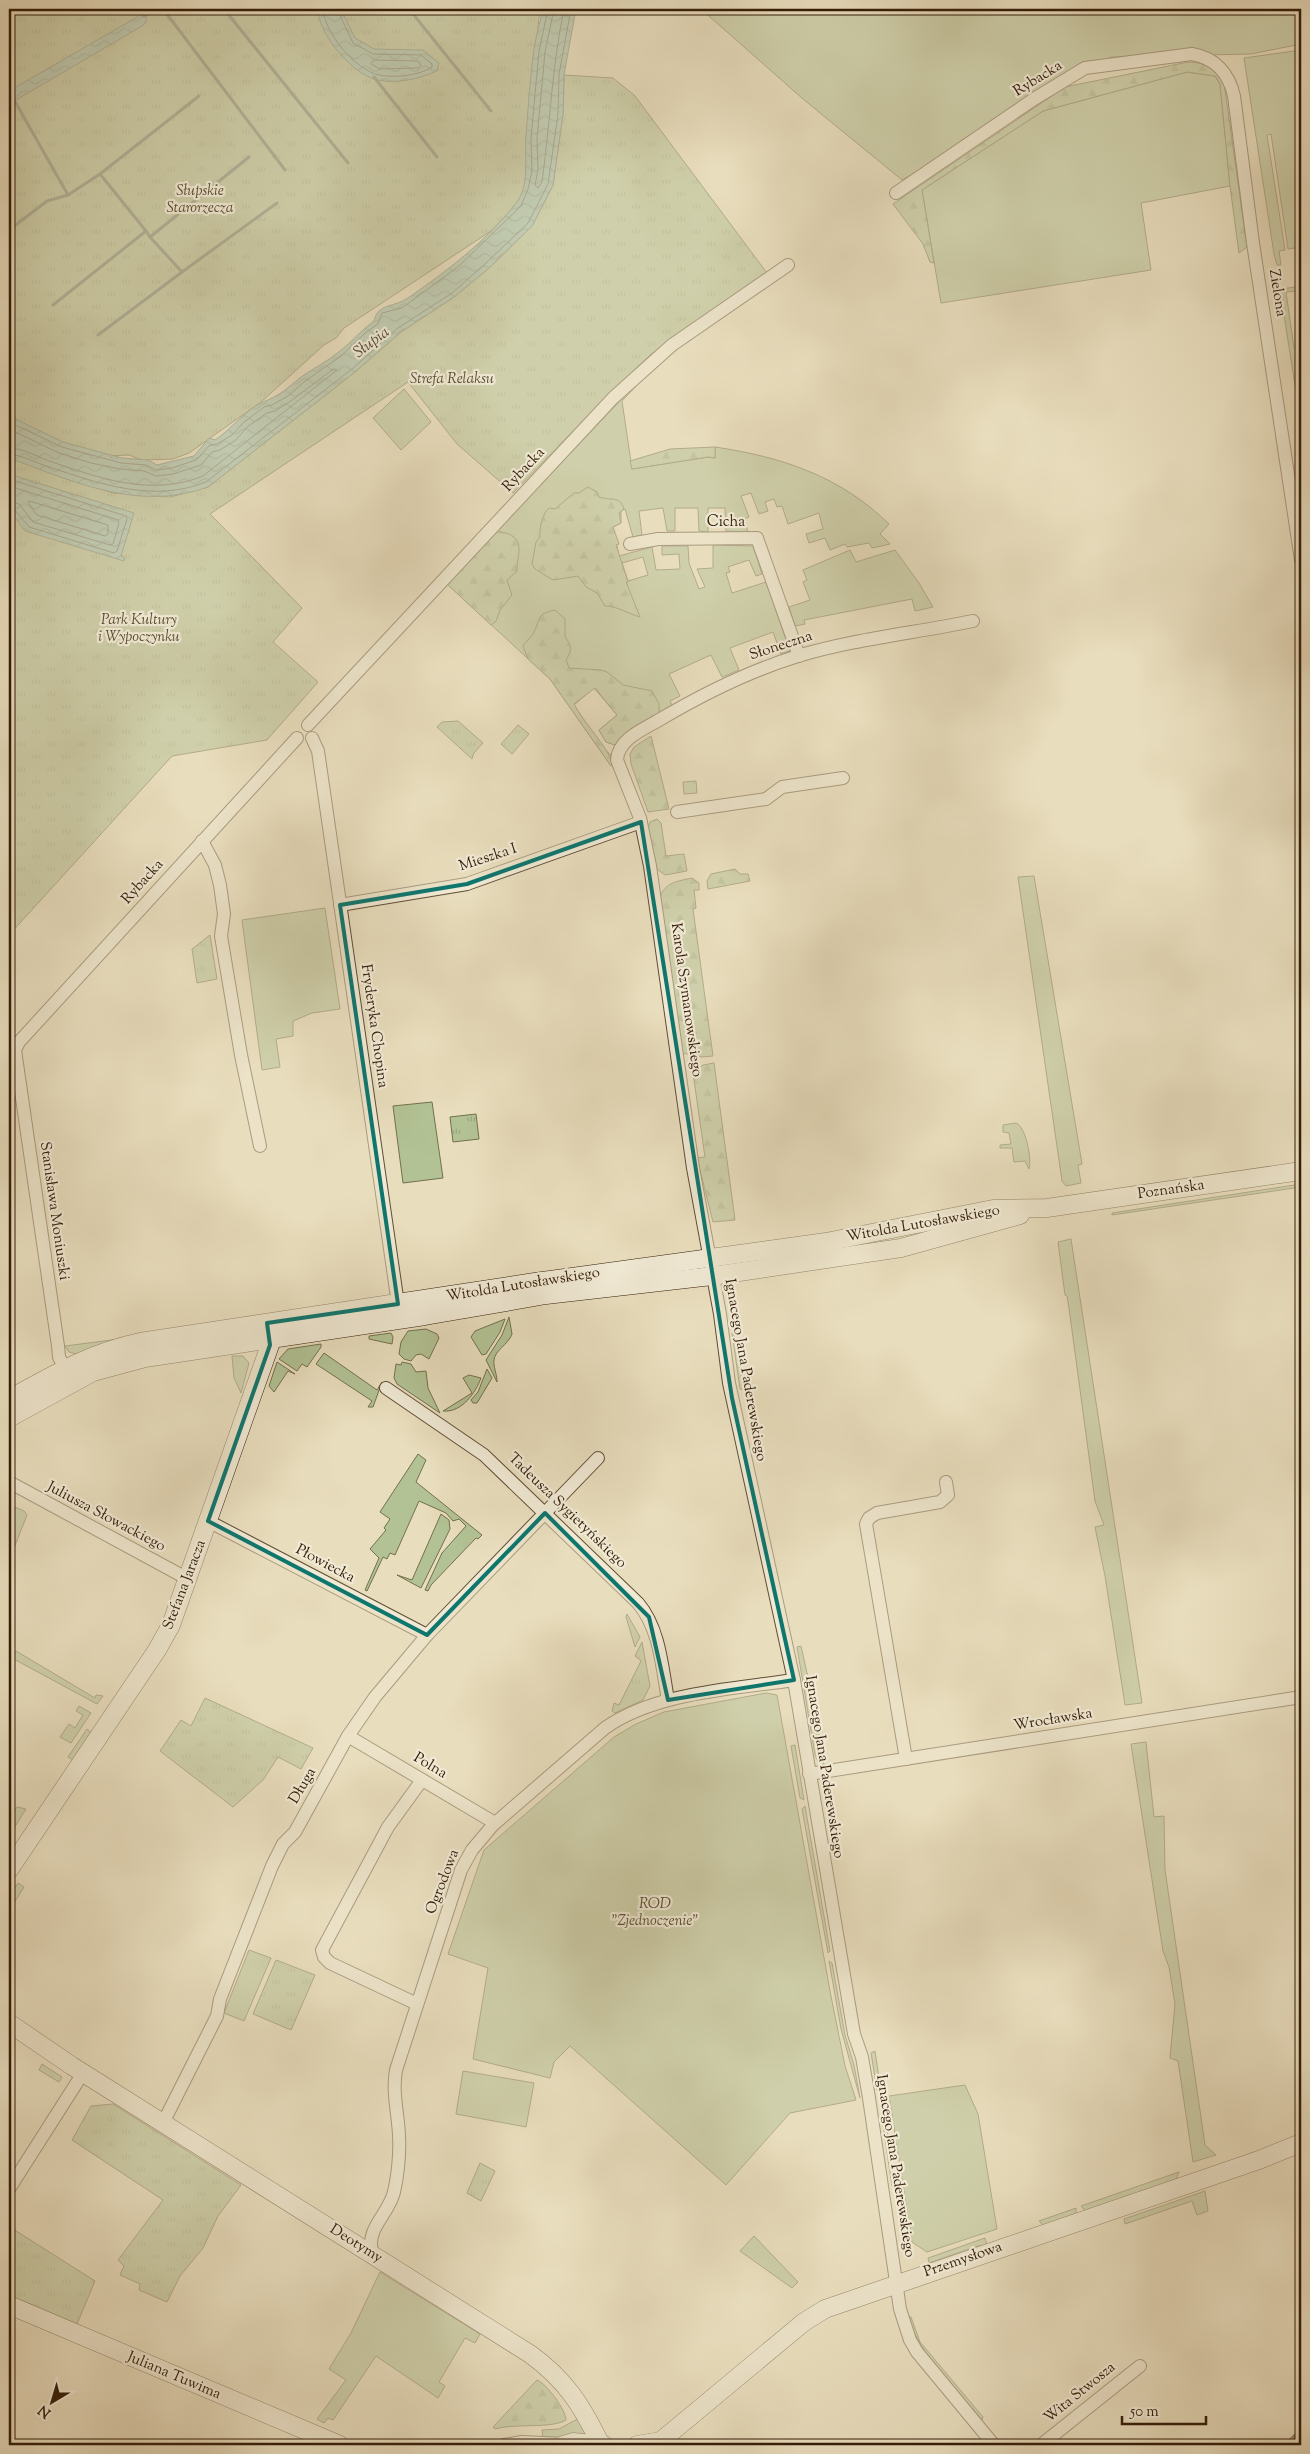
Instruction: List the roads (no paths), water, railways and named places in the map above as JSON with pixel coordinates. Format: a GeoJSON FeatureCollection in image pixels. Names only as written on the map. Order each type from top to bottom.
{"type":"FeatureCollection","features":[{"type":"Feature","properties":{"kind":"main road","name":"Poznańska"},"geometry":{"type":"LineString","coordinates":[[1040,1209],[1301,1171]]}},
{"type":"Feature","properties":{"kind":"main road","name":"Witolda Lutosławskiego"},"geometry":{"type":"LineString","coordinates":[[9,1399],[68,1375],[268,1331],[399,1312],[546,1295],[710,1268],[993,1209],[1040,1209]]}},
{"type":"Feature","properties":{"kind":"main road","name":"Stefana Jaracza"},"geometry":{"type":"LineString","coordinates":[[9,1870],[171,1625],[268,1351],[268,1331]]}},
{"type":"Feature","properties":{"kind":"main road","name":"Witolda Lutosławskiego"},"geometry":{"type":"LineString","coordinates":[[9,1418],[68,1375]]}},
{"type":"Feature","properties":{"kind":"main road","name":"Deotymy"},"geometry":{"type":"LineString","coordinates":[[11,2026],[545,2365],[572,2392],[585,2411],[602,2445]]}},
{"type":"Feature","properties":{"kind":"main road","name":"Przemysłowa"},"geometry":{"type":"LineString","coordinates":[[637,2445],[658,2443],[804,2322],[834,2306],[1259,2160],[1301,2143]]}},
{"type":"Feature","properties":{"kind":"main road","name":"Juliana Tuwima"},"geometry":{"type":"LineString","coordinates":[[9,2306],[340,2445]]}},
{"type":"Feature","properties":{"kind":"main road"},"geometry":{"type":"LineString","coordinates":[[564,2445],[578,2442],[602,2445]]}},
{"type":"Feature","properties":{"kind":"street","name":"Rybacka"},"geometry":{"type":"LineString","coordinates":[[896,193],[1034,99],[1085,68],[1192,54],[1206,57],[1217,64]]}},
{"type":"Feature","properties":{"kind":"street","name":"Zielona"},"geometry":{"type":"LineString","coordinates":[[1217,64],[1229,82],[1234,96],[1253,243],[1301,560]]}},
{"type":"Feature","properties":{"kind":"street","name":"Rybacka"},"geometry":{"type":"LineString","coordinates":[[308,725],[632,380],[672,345],[788,265]]}},
{"type":"Feature","properties":{"kind":"street","name":"Cicha"},"geometry":{"type":"LineString","coordinates":[[630,544],[658,539],[757,538],[798,656]]}},
{"type":"Feature","properties":{"kind":"street","name":"Słoneczna"},"geometry":{"type":"LineString","coordinates":[[619,750],[632,737],[685,705],[740,677],[798,656],[829,648],[973,621]]}},
{"type":"Feature","properties":{"kind":"street"},"geometry":{"type":"LineString","coordinates":[[302,724],[308,725],[314,731],[312,738],[303,743],[296,738],[297,728],[302,724]]}},
{"type":"Feature","properties":{"kind":"street","name":"Rybacka"},"geometry":{"type":"LineString","coordinates":[[12,1048],[296,738]]}},
{"type":"Feature","properties":{"kind":"street","name":"Fryderyka Chopina"},"geometry":{"type":"LineString","coordinates":[[312,738],[318,751],[399,1312]]}},
{"type":"Feature","properties":{"kind":"street","name":"Karola Szymanowskiego"},"geometry":{"type":"LineString","coordinates":[[619,750],[618,763],[641,822],[650,866],[693,1168],[710,1268]]}},
{"type":"Feature","properties":{"kind":"street"},"geometry":{"type":"LineString","coordinates":[[677,812],[766,799],[782,787],[843,778]]}},
{"type":"Feature","properties":{"kind":"street","name":"Mieszka I"},"geometry":{"type":"LineString","coordinates":[[340,905],[466,884],[641,822]]}},
{"type":"Feature","properties":{"kind":"street"},"geometry":{"type":"LineString","coordinates":[[202,841],[215,865],[220,885],[224,914],[221,936],[241,1055],[260,1146]]}},
{"type":"Feature","properties":{"kind":"street","name":"Stanisława Moniuszki"},"geometry":{"type":"LineString","coordinates":[[12,1048],[58,1346],[68,1375]]}},
{"type":"Feature","properties":{"kind":"street","name":"Ignacego Jana Paderewskiego"},"geometry":{"type":"LineString","coordinates":[[710,1268],[720,1314],[732,1398],[794,1680],[854,2034],[862,2057],[869,2098],[900,2308],[910,2340],[940,2382],[994,2445]]}},
{"type":"Feature","properties":{"kind":"street","name":"Tadeusza Sygietyńskiego"},"geometry":{"type":"LineString","coordinates":[[386,1388],[480,1452],[633,1597],[649,1617],[655,1631],[668,1700]]}},
{"type":"Feature","properties":{"kind":"street","name":"Długa"},"geometry":{"type":"LineString","coordinates":[[163,2123],[217,2016],[220,2000],[272,1866],[283,1844],[295,1832],[348,1736],[368,1706],[427,1636],[598,1458]]}},
{"type":"Feature","properties":{"kind":"street","name":"Juliusza Słowackiego"},"geometry":{"type":"LineString","coordinates":[[9,1482],[188,1579]]}},
{"type":"Feature","properties":{"kind":"street"},"geometry":{"type":"LineString","coordinates":[[906,1759],[866,1524],[869,1518],[877,1513],[940,1502],[948,1495],[946,1482]]}},
{"type":"Feature","properties":{"kind":"street","name":"Płowiecka"},"geometry":{"type":"LineString","coordinates":[[208,1521],[427,1636]]}},
{"type":"Feature","properties":{"kind":"street","name":"Ogrodowa"},"geometry":{"type":"LineString","coordinates":[[373,2228],[386,2211],[394,2193],[399,2160],[394,2078],[461,1870],[472,1850],[495,1823],[605,1728],[626,1717],[668,1700],[794,1680]]}},
{"type":"Feature","properties":{"kind":"street","name":"Wrocławska"},"geometry":{"type":"LineString","coordinates":[[809,1774],[1301,1697]]}},
{"type":"Feature","properties":{"kind":"street","name":"Polna"},"geometry":{"type":"LineString","coordinates":[[348,1736],[495,1823]]}},
{"type":"Feature","properties":{"kind":"street"},"geometry":{"type":"LineString","coordinates":[[417,2004],[330,1963],[324,1957],[322,1950],[388,1827],[422,1780]]}},
{"type":"Feature","properties":{"kind":"street"},"geometry":{"type":"LineString","coordinates":[[9,2189],[83,2073]]}},
{"type":"Feature","properties":{"kind":"street"},"geometry":{"type":"LineString","coordinates":[[342,2235],[356,2236],[373,2228]]}},
{"type":"Feature","properties":{"kind":"street"},"geometry":{"type":"LineString","coordinates":[[373,2228],[371,2241],[373,2255]]}},
{"type":"Feature","properties":{"kind":"street","name":"Wita Stwosza"},"geometry":{"type":"LineString","coordinates":[[1041,2445],[1140,2366]]}},
{"type":"Feature","properties":{"kind":"street"},"geometry":{"type":"LineString","coordinates":[[504,2445],[522,2442],[564,2445]]}},
{"type":"Feature","properties":{"kind":"water"},"geometry":{"type":"Polygon","coordinates":[[[318,9],[341,9],[355,38],[374,49],[423,50],[439,63],[437,71],[400,81],[377,80],[367,76],[357,70],[338,52],[324,30],[318,9]]]}},
{"type":"Feature","properties":{"kind":"water","name":"Słupia"},"geometry":{"type":"Polygon","coordinates":[[[543,9],[576,9],[564,75],[563,114],[553,185],[532,226],[489,268],[454,297],[401,332],[355,372],[208,487],[182,494],[132,495],[107,491],[83,484],[9,458],[9,416],[63,442],[122,458],[148,460],[157,465],[194,456],[209,438],[215,440],[257,405],[279,394],[335,355],[374,321],[376,315],[383,308],[408,298],[465,255],[503,219],[514,206],[523,190],[526,172],[526,136],[531,71],[543,9]]]}},
{"type":"Feature","properties":{"kind":"water"},"geometry":{"type":"Polygon","coordinates":[[[144,13],[147,14],[146,22],[142,26],[9,104],[9,91],[144,13]]]}},
{"type":"Feature","properties":{"kind":"water"},"geometry":{"type":"Polygon","coordinates":[[[9,474],[134,513],[121,556],[125,558],[124,561],[25,531],[9,509],[9,474]]]}},
{"type":"Feature","properties":{"kind":"waterway"},"geometry":{"type":"LineString","coordinates":[[144,16],[156,9]]}},
{"type":"Feature","properties":{"kind":"waterway"},"geometry":{"type":"LineString","coordinates":[[163,9],[285,170]]}},
{"type":"Feature","properties":{"kind":"waterway"},"geometry":{"type":"LineString","coordinates":[[224,9],[348,163]]}},
{"type":"Feature","properties":{"kind":"waterway"},"geometry":{"type":"LineString","coordinates":[[409,9],[491,111]]}},
{"type":"Feature","properties":{"kind":"waterway"},"geometry":{"type":"LineString","coordinates":[[374,77],[437,157]]}},
{"type":"Feature","properties":{"kind":"waterway"},"geometry":{"type":"LineString","coordinates":[[100,174],[199,96]]}},
{"type":"Feature","properties":{"kind":"waterway"},"geometry":{"type":"LineString","coordinates":[[13,98],[68,195]]}},
{"type":"Feature","properties":{"kind":"waterway"},"geometry":{"type":"LineString","coordinates":[[146,231],[150,237],[249,157]]}},
{"type":"Feature","properties":{"kind":"waterway"},"geometry":{"type":"LineString","coordinates":[[9,230],[47,201],[68,195],[100,174],[146,231],[53,305]]}},
{"type":"Feature","properties":{"kind":"waterway"},"geometry":{"type":"LineString","coordinates":[[150,237],[182,272],[277,203]]}},
{"type":"Feature","properties":{"kind":"waterway"},"geometry":{"type":"LineString","coordinates":[[98,335],[182,272]]}},
{"type":"Feature","properties":{"kind":"railway"},"geometry":{"type":"LineString","coordinates":[[1286,2445],[1301,2431]]}},
{"type":"Feature","properties":{"kind":"park label","name":"Słupskie Starorzecza"},"geometry":{"type":"Point","coordinates":[200,200]}},
{"type":"Feature","properties":{"kind":"park label","name":"Strefa Relaksu"},"geometry":{"type":"Point","coordinates":[452,379]}},
{"type":"Feature","properties":{"kind":"park label","name":"Park Kultury i Wypoczynku"},"geometry":{"type":"Point","coordinates":[139,628]}},
{"type":"Feature","properties":{"kind":"park label","name":"ROD \"Zjednoczenie\""},"geometry":{"type":"Point","coordinates":[655,1912]}}]}
